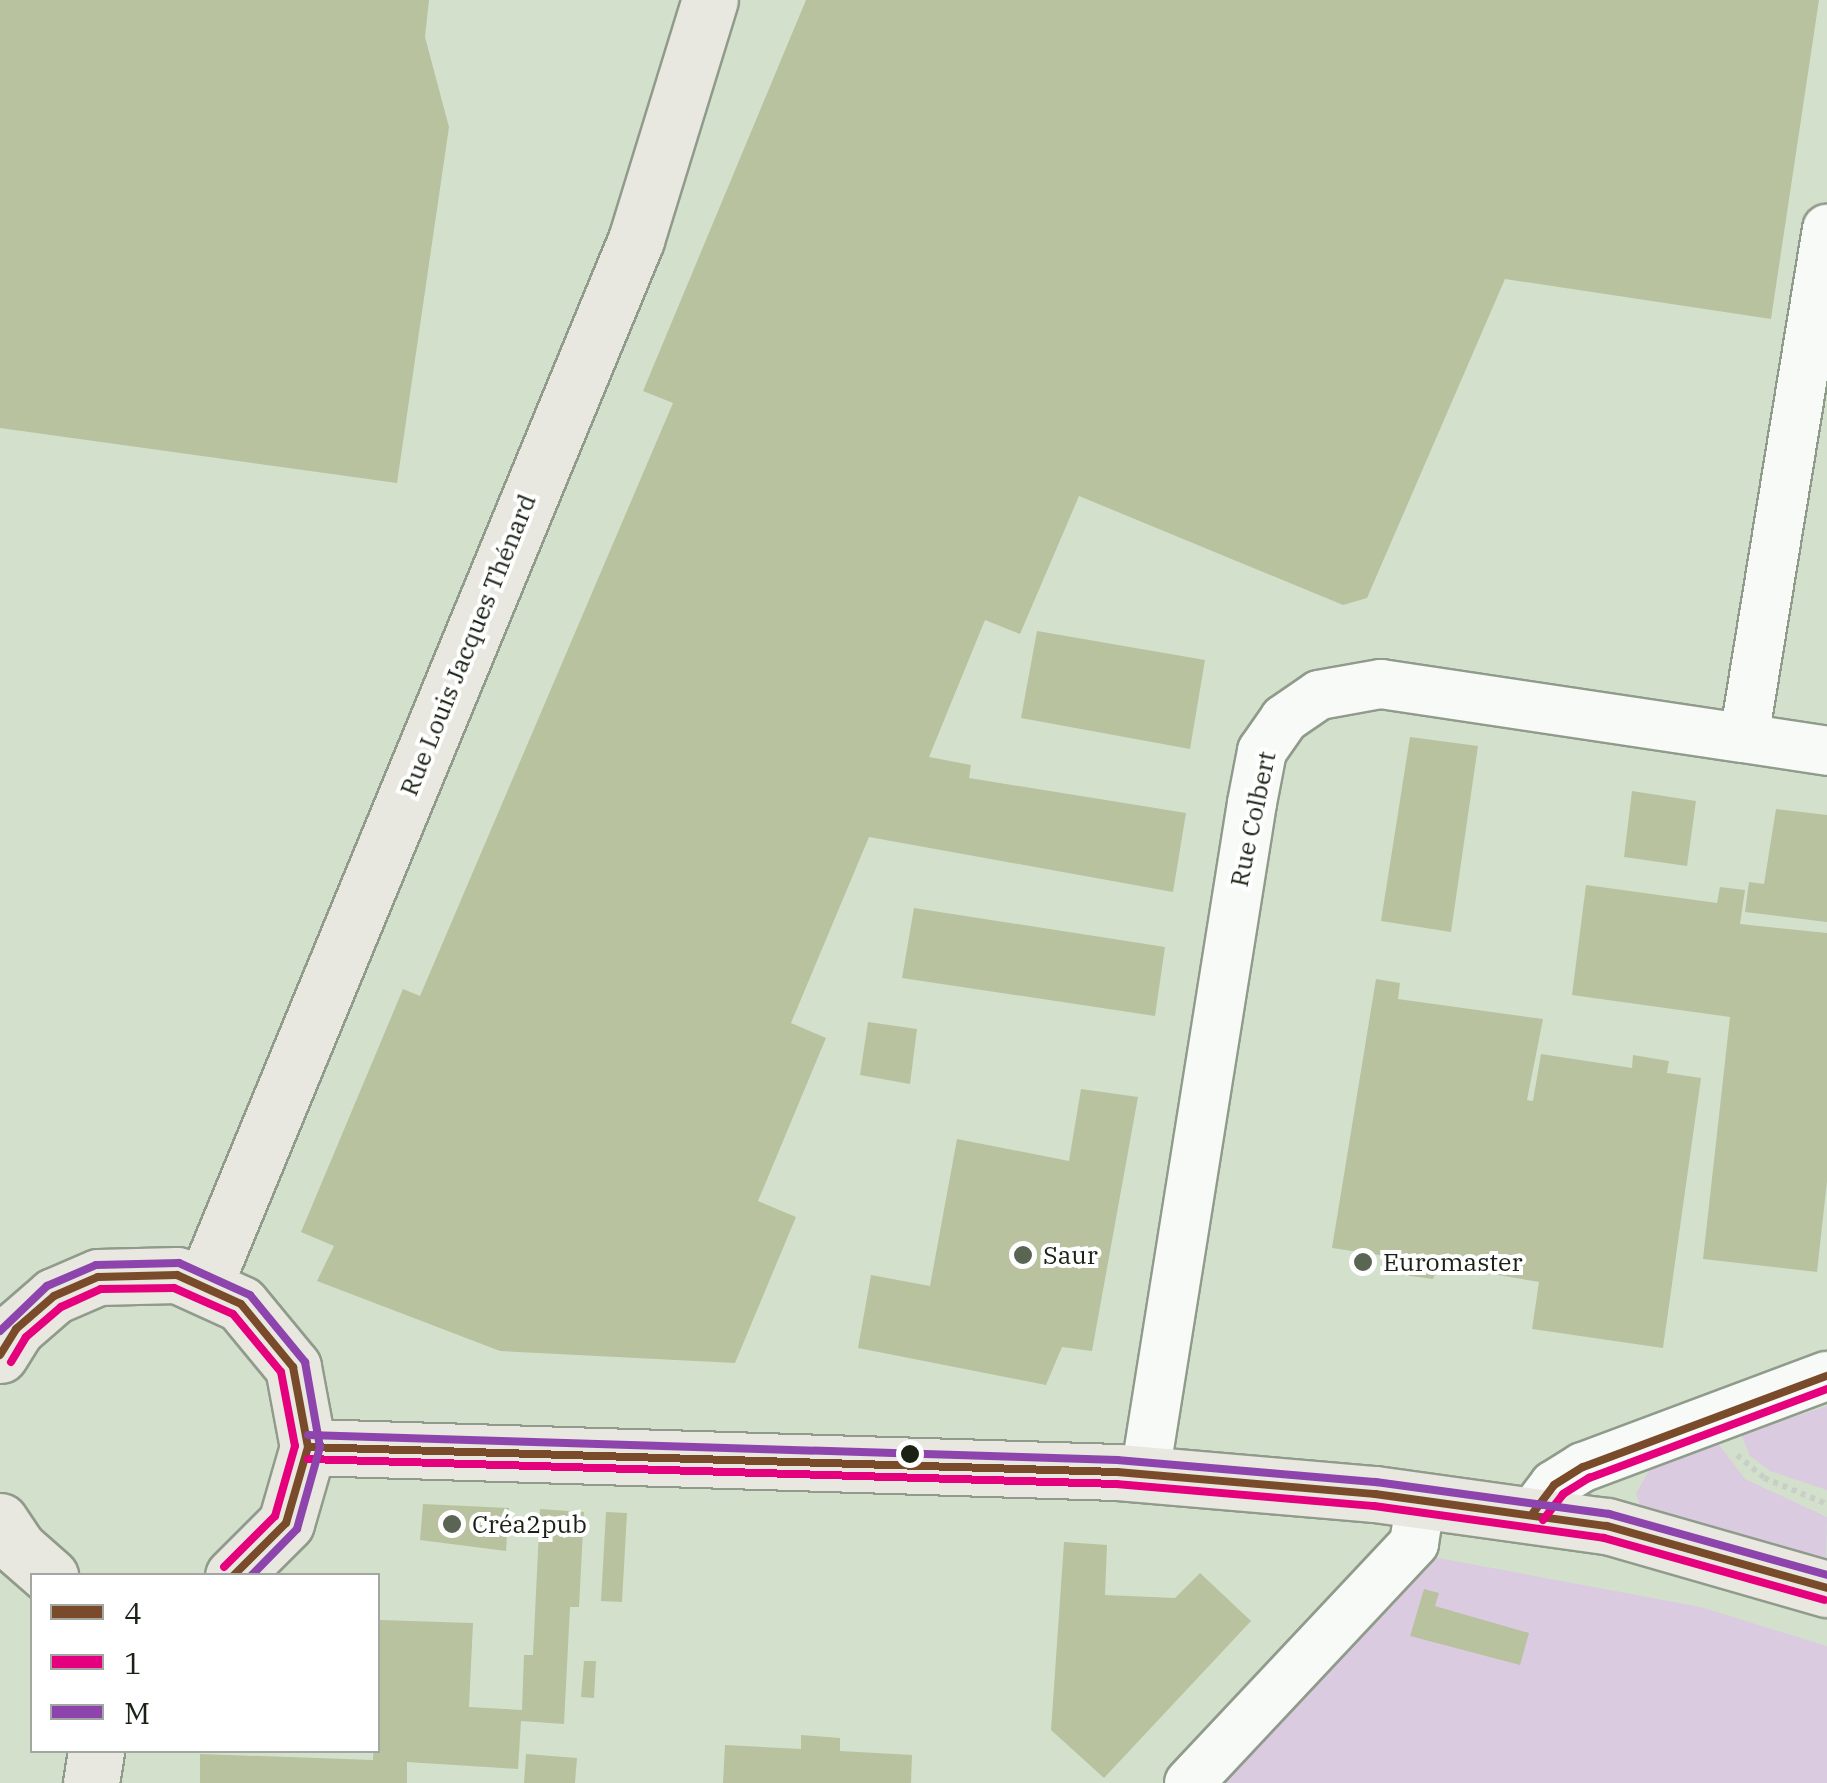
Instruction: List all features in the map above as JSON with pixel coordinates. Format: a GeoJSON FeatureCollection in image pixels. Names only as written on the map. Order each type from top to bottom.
{"type":"FeatureCollection","features":[{"type":"Feature","properties":{"kind":"main road","name":"Rue Louis Jacques Thénard"},"geometry":{"type":"LineString","coordinates":[[204,1284],[636,240],[710,0]]}},
{"type":"Feature","properties":{"kind":"main road"},"geometry":{"type":"LineString","coordinates":[[0,1355],[16,1329],[54,1296],[98,1277],[147,1272],[204,1284],[241,1304],[292,1367],[308,1447],[286,1522],[236,1573]]}},
{"type":"Feature","properties":{"kind":"main road"},"geometry":{"type":"LineString","coordinates":[[308,1447],[1145,1474],[1533,1513],[1606,1526],[1826,1588]]}},
{"type":"Feature","properties":{"kind":"main road"},"geometry":{"type":"LineString","coordinates":[[0,1521],[18,1548],[47,1573]]}},
{"type":"Feature","properties":{"kind":"main road"},"geometry":{"type":"LineString","coordinates":[[91,1783],[96,1753]]}},
{"type":"Feature","properties":{"kind":"street"},"geometry":{"type":"LineString","coordinates":[[1744,738],[1827,229]]}},
{"type":"Feature","properties":{"kind":"street","name":"Rue Colbert"},"geometry":{"type":"LineString","coordinates":[[1145,1474],[1258,768],[1284,719],[1319,695],[1381,684],[1827,751]]}},
{"type":"Feature","properties":{"kind":"street"},"geometry":{"type":"LineString","coordinates":[[1533,1513],[1554,1485],[1583,1467],[1827,1376]]}},
{"type":"Feature","properties":{"kind":"street"},"geometry":{"type":"LineString","coordinates":[[1188,1783],[1414,1544],[1421,1500]]}},
{"type":"Feature","properties":{"kind":"path"},"geometry":{"type":"LineString","coordinates":[[1716,1416],[1743,1462],[1827,1504]]}},
{"type":"Feature","properties":{"kind":"shaded area"},"geometry":{"type":"Polygon","coordinates":[[[1827,1406],[1827,1490],[1770,1471],[1750,1456],[1741,1434],[1827,1406]]]}},
{"type":"Feature","properties":{"kind":"shaded area"},"geometry":{"type":"Polygon","coordinates":[[[1714,1438],[1745,1479],[1827,1517],[1826,1563],[1641,1510],[1636,1493],[1654,1462],[1714,1438]]]}},
{"type":"Feature","properties":{"kind":"shaded area"},"geometry":{"type":"Polygon","coordinates":[[[1433,1557],[1701,1607],[1827,1646],[1827,1783],[1222,1783],[1433,1557]]]}},
{"type":"Feature","properties":{"kind":"building"},"geometry":{"type":"Polygon","coordinates":[[[0,0],[429,0],[425,37],[449,127],[397,483],[0,428],[0,0]]]}},
{"type":"Feature","properties":{"kind":"building"},"geometry":{"type":"Polygon","coordinates":[[[806,0],[1819,0],[1771,319],[1505,279],[1367,598],[1343,605],[1079,496],[1020,634],[985,620],[929,757],[971,765],[969,778],[1186,813],[1173,892],[869,837],[791,1023],[826,1038],[758,1201],[796,1217],[735,1363],[500,1351],[317,1281],[334,1246],[301,1232],[403,989],[420,996],[673,403],[643,391],[806,0]]]}},
{"type":"Feature","properties":{"kind":"building"},"geometry":{"type":"Polygon","coordinates":[[[1037,631],[1205,660],[1190,749],[1021,718],[1037,631]]]}},
{"type":"Feature","properties":{"kind":"building"},"geometry":{"type":"Polygon","coordinates":[[[1410,737],[1478,746],[1451,932],[1381,921],[1410,737]]]}},
{"type":"Feature","properties":{"kind":"building"},"geometry":{"type":"Polygon","coordinates":[[[1632,791],[1696,801],[1687,866],[1624,857],[1632,791]]]}},
{"type":"Feature","properties":{"kind":"building"},"geometry":{"type":"Polygon","coordinates":[[[1776,809],[1827,815],[1827,922],[1745,912],[1749,882],[1764,884],[1776,809]]]}},
{"type":"Feature","properties":{"kind":"building"},"geometry":{"type":"Polygon","coordinates":[[[1586,885],[1717,903],[1720,887],[1745,890],[1740,924],[1827,933],[1827,1181],[1817,1272],[1703,1259],[1730,1017],[1572,995],[1586,885]]]}},
{"type":"Feature","properties":{"kind":"building"},"geometry":{"type":"Polygon","coordinates":[[[914,908],[1165,947],[1155,1016],[902,978],[914,908]]]}},
{"type":"Feature","properties":{"kind":"building"},"geometry":{"type":"Polygon","coordinates":[[[1376,979],[1400,983],[1398,999],[1543,1019],[1527,1100],[1533,1101],[1541,1054],[1632,1068],[1633,1055],[1669,1061],[1667,1073],[1701,1078],[1663,1348],[1532,1329],[1539,1282],[1439,1265],[1433,1279],[1403,1275],[1400,1258],[1332,1248],[1376,979]]]}},
{"type":"Feature","properties":{"kind":"building"},"geometry":{"type":"Polygon","coordinates":[[[868,1022],[917,1029],[910,1084],[860,1075],[868,1022]]]}},
{"type":"Feature","properties":{"kind":"building","name":"Saur"},"geometry":{"type":"Polygon","coordinates":[[[1081,1089],[1138,1097],[1092,1351],[1062,1347],[1046,1385],[858,1348],[871,1275],[930,1286],[957,1139],[1069,1161],[1081,1089]]]}},
{"type":"Feature","properties":{"kind":"building","name":"Créa2pub"},"geometry":{"type":"Polygon","coordinates":[[[423,1504],[509,1508],[506,1551],[420,1540],[423,1504]]]}},
{"type":"Feature","properties":{"kind":"building"},"geometry":{"type":"Polygon","coordinates":[[[540,1509],[584,1512],[579,1607],[570,1607],[564,1724],[521,1721],[518,1769],[407,1762],[407,1783],[200,1783],[200,1754],[373,1760],[373,1753],[380,1753],[380,1620],[473,1623],[469,1707],[522,1710],[524,1655],[533,1655],[540,1509]]]}},
{"type":"Feature","properties":{"kind":"building"},"geometry":{"type":"Polygon","coordinates":[[[606,1512],[627,1513],[622,1602],[601,1601],[606,1512]]]}},
{"type":"Feature","properties":{"kind":"building"},"geometry":{"type":"Polygon","coordinates":[[[1064,1542],[1107,1545],[1105,1595],[1175,1598],[1200,1573],[1251,1621],[1104,1778],[1051,1730],[1064,1542]]]}},
{"type":"Feature","properties":{"kind":"building"},"geometry":{"type":"Polygon","coordinates":[[[1424,1589],[1439,1593],[1435,1606],[1529,1633],[1520,1665],[1410,1636],[1424,1589]]]}},
{"type":"Feature","properties":{"kind":"building"},"geometry":{"type":"Polygon","coordinates":[[[584,1661],[596,1661],[594,1698],[581,1697],[584,1661]]]}},
{"type":"Feature","properties":{"kind":"building"},"geometry":{"type":"Polygon","coordinates":[[[801,1735],[840,1738],[840,1751],[912,1755],[911,1783],[723,1783],[725,1745],[801,1749],[801,1735]]]}},
{"type":"Feature","properties":{"kind":"building"},"geometry":{"type":"Polygon","coordinates":[[[526,1754],[577,1758],[575,1783],[524,1783],[526,1754]]]}},
{"type":"Feature","properties":{"kind":"transit line","name":"M"},"geometry":{"type":"LineString","coordinates":[[0,1331],[47,1286],[96,1265],[179,1263],[250,1295],[305,1362],[320,1447],[297,1529],[254,1573]]}},
{"type":"Feature","properties":{"kind":"transit line","name":"4"},"geometry":{"type":"LineString","coordinates":[[0,1355],[16,1329],[54,1296],[98,1277],[177,1275],[241,1304],[293,1367],[308,1447],[286,1523],[236,1573]]}},
{"type":"Feature","properties":{"kind":"transit line","name":"1"},"geometry":{"type":"LineString","coordinates":[[11,1362],[26,1337],[61,1307],[101,1289],[174,1288],[233,1314],[281,1372],[295,1446],[275,1516],[224,1567]]}},
{"type":"Feature","properties":{"kind":"transit line","name":"4"},"geometry":{"type":"LineString","coordinates":[[1533,1513],[1554,1485],[1583,1467],[1827,1376]]}},
{"type":"Feature","properties":{"kind":"transit line","name":"1"},"geometry":{"type":"LineString","coordinates":[[1543,1520],[1563,1494],[1589,1478],[1827,1389]]}},
{"type":"Feature","properties":{"kind":"transit line","name":"M"},"geometry":{"type":"LineString","coordinates":[[308,1435],[1118,1460],[1376,1482],[1609,1514],[1827,1575]]}},
{"type":"Feature","properties":{"kind":"transit line","name":"4"},"geometry":{"type":"LineString","coordinates":[[308,1447],[1118,1472],[1375,1494],[1607,1526],[1827,1588]]}},
{"type":"Feature","properties":{"kind":"transit line","name":"1"},"geometry":{"type":"LineString","coordinates":[[308,1459],[1117,1484],[1374,1506],[1604,1538],[1824,1600]]}},
{"type":"Feature","properties":{"kind":"place","name":"Saur"},"geometry":{"type":"Point","coordinates":[1023,1255]}},
{"type":"Feature","properties":{"kind":"place","name":"Euromaster"},"geometry":{"type":"Point","coordinates":[1363,1262]}},
{"type":"Feature","properties":{"kind":"place","name":"Créa2pub"},"geometry":{"type":"Point","coordinates":[452,1524]}}]}
